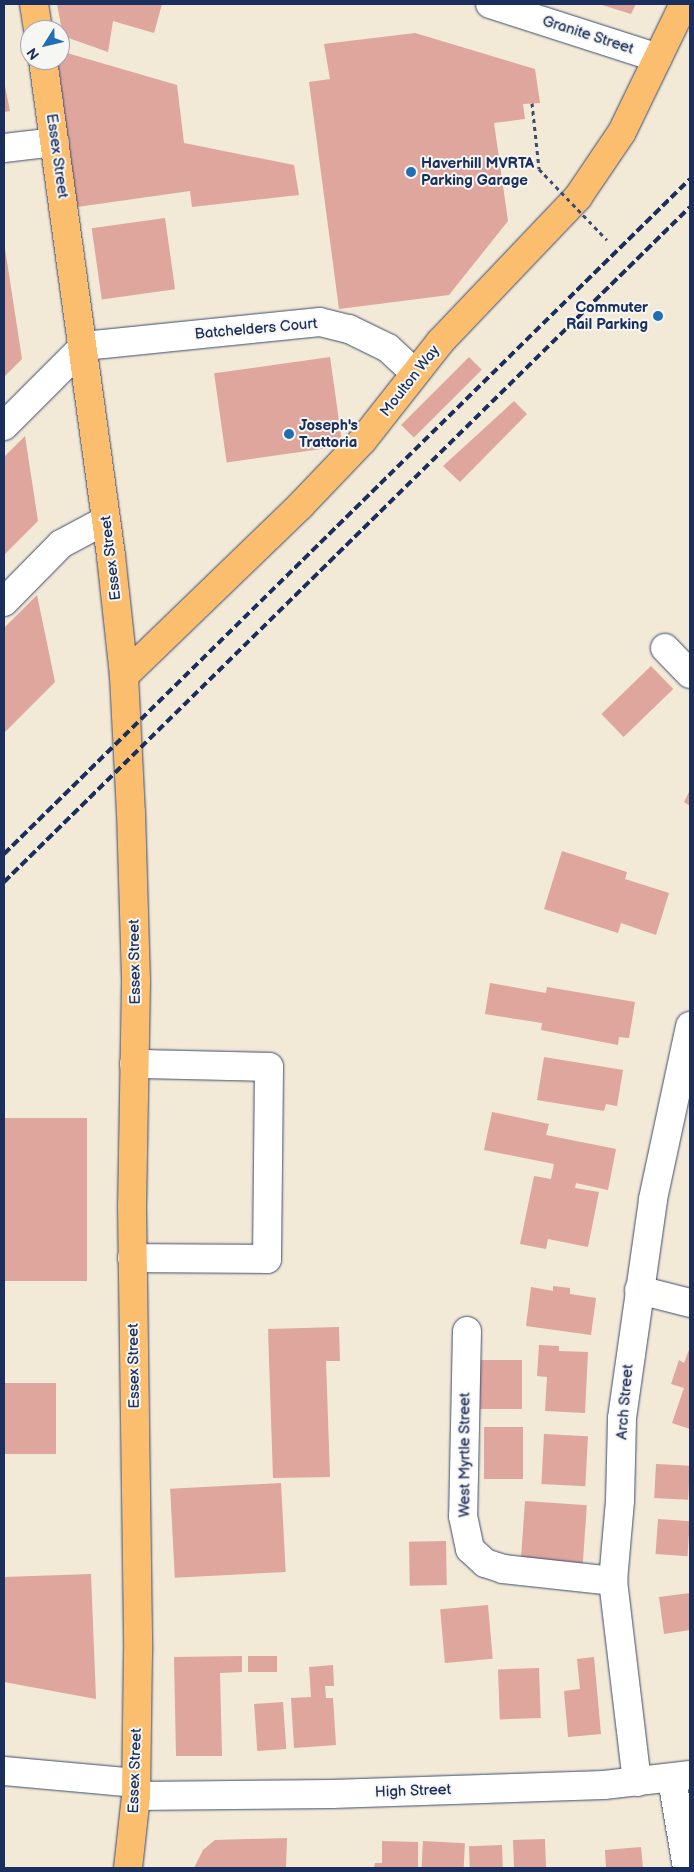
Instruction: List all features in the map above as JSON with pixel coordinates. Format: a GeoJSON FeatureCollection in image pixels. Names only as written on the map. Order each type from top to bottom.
{"type":"FeatureCollection","features":[{"type":"Feature","properties":{"kind":"main road"},"geometry":{"type":"LineString","coordinates":[[34,4],[36,20]]}},
{"type":"Feature","properties":{"kind":"main road","name":"Moulton Way"},"geometry":{"type":"LineString","coordinates":[[124,676],[319,486],[363,440],[415,373],[595,176],[622,132],[684,4]]}},
{"type":"Feature","properties":{"kind":"main road","name":"Essex Street"},"geometry":{"type":"LineString","coordinates":[[44,70],[84,346],[124,676],[136,961],[132,1258],[138,1652],[136,1789],[128,1868]]}},
{"type":"Feature","properties":{"kind":"street","name":"Granite Street"},"geometry":{"type":"LineString","coordinates":[[490,4],[518,8],[658,58]]}},
{"type":"Feature","properties":{"kind":"street"},"geometry":{"type":"LineString","coordinates":[[4,148],[55,142]]}},
{"type":"Feature","properties":{"kind":"street","name":"Batchelders Court"},"geometry":{"type":"LineString","coordinates":[[84,346],[320,322],[349,329],[388,348],[415,373]]}},
{"type":"Feature","properties":{"kind":"street"},"geometry":{"type":"LineString","coordinates":[[4,426],[84,346]]}},
{"type":"Feature","properties":{"kind":"street"},"geometry":{"type":"LineString","coordinates":[[4,602],[60,544],[106,520]]}},
{"type":"Feature","properties":{"kind":"street"},"geometry":{"type":"LineString","coordinates":[[666,648],[690,674]]}},
{"type":"Feature","properties":{"kind":"street","name":"Arch Street"},"geometry":{"type":"LineString","coordinates":[[637,1782],[613,1581],[620,1501],[622,1418],[653,1199],[690,1026]]}},
{"type":"Feature","properties":{"kind":"street"},"geometry":{"type":"LineString","coordinates":[[132,1258],[267,1259],[270,1067],[134,1064]]}},
{"type":"Feature","properties":{"kind":"street"},"geometry":{"type":"LineString","coordinates":[[639,1290],[690,1304]]}},
{"type":"Feature","properties":{"kind":"street","name":"West Myrtle Street"},"geometry":{"type":"LineString","coordinates":[[467,1331],[463,1516],[470,1549],[485,1563],[503,1569],[613,1581]]}},
{"type":"Feature","properties":{"kind":"street","name":"High Street"},"geometry":{"type":"LineString","coordinates":[[4,1771],[136,1789],[332,1794],[637,1782],[681,1777]]}},
{"type":"Feature","properties":{"kind":"street"},"geometry":{"type":"LineString","coordinates":[[681,1777],[687,1868]]}},
{"type":"Feature","properties":{"kind":"path"},"geometry":{"type":"LineString","coordinates":[[532,103],[539,169],[607,240]]}},
{"type":"Feature","properties":{"kind":"building"},"geometry":{"type":"Polygon","coordinates":[[[57,4],[162,4],[154,33],[113,21],[108,52],[70,38],[70,20],[60,20],[57,4]]]}},
{"type":"Feature","properties":{"kind":"building"},"geometry":{"type":"Polygon","coordinates":[[[599,4],[636,4],[631,14],[599,4]]]}},
{"type":"Feature","properties":{"kind":"building","name":"Haverhill MVRTA Parking Garage"},"geometry":{"type":"Polygon","coordinates":[[[415,33],[535,69],[540,103],[523,104],[525,119],[494,123],[508,221],[449,295],[339,309],[309,82],[330,79],[324,44],[415,33]]]}},
{"type":"Feature","properties":{"kind":"building"},"geometry":{"type":"Polygon","coordinates":[[[70,54],[177,85],[184,143],[294,165],[299,195],[192,207],[190,191],[77,207],[58,70],[70,70],[70,54]]]}},
{"type":"Feature","properties":{"kind":"building"},"geometry":{"type":"Polygon","coordinates":[[[4,81],[10,111],[4,112],[4,81]]]}},
{"type":"Feature","properties":{"kind":"building"},"geometry":{"type":"Polygon","coordinates":[[[165,218],[175,289],[102,300],[92,228],[165,218]]]}},
{"type":"Feature","properties":{"kind":"building"},"geometry":{"type":"Polygon","coordinates":[[[4,242],[22,359],[4,377],[4,242]]]}},
{"type":"Feature","properties":{"kind":"building"},"geometry":{"type":"Polygon","coordinates":[[[330,357],[343,446],[227,462],[214,373],[330,357]]]}},
{"type":"Feature","properties":{"kind":"building"},"geometry":{"type":"Polygon","coordinates":[[[469,357],[482,370],[414,438],[401,425],[469,357]]]}},
{"type":"Feature","properties":{"kind":"building"},"geometry":{"type":"Polygon","coordinates":[[[514,401],[527,414],[460,482],[443,466],[514,401]]]}},
{"type":"Feature","properties":{"kind":"building"},"geometry":{"type":"Polygon","coordinates":[[[25,436],[38,521],[4,555],[4,457],[25,436]]]}},
{"type":"Feature","properties":{"kind":"building"},"geometry":{"type":"Polygon","coordinates":[[[37,595],[55,682],[4,733],[4,628],[37,595]]]}},
{"type":"Feature","properties":{"kind":"building"},"geometry":{"type":"Polygon","coordinates":[[[651,666],[673,689],[624,737],[601,714],[651,666]]]}},
{"type":"Feature","properties":{"kind":"building"},"geometry":{"type":"Polygon","coordinates":[[[690,790],[690,806],[684,802],[690,790]]]}},
{"type":"Feature","properties":{"kind":"building"},"geometry":{"type":"Polygon","coordinates":[[[562,851],[627,872],[625,879],[669,893],[656,935],[621,923],[618,933],[544,909],[562,851]]]}},
{"type":"Feature","properties":{"kind":"building"},"geometry":{"type":"Polygon","coordinates":[[[490,983],[546,993],[547,987],[635,1002],[629,1038],[619,1037],[618,1045],[541,1030],[542,1023],[485,1014],[490,983]]]}},
{"type":"Feature","properties":{"kind":"building"},"geometry":{"type":"Polygon","coordinates":[[[544,1057],[623,1070],[617,1106],[606,1104],[604,1111],[537,1100],[544,1057]]]}},
{"type":"Feature","properties":{"kind":"building"},"geometry":{"type":"Polygon","coordinates":[[[492,1112],[549,1124],[546,1135],[616,1149],[608,1190],[576,1183],[575,1188],[599,1192],[588,1247],[548,1239],[546,1249],[520,1244],[534,1176],[551,1179],[554,1164],[484,1150],[492,1112]]]}},
{"type":"Feature","properties":{"kind":"building"},"geometry":{"type":"Polygon","coordinates":[[[4,1118],[87,1118],[87,1281],[4,1281],[4,1118]]]}},
{"type":"Feature","properties":{"kind":"building"},"geometry":{"type":"Polygon","coordinates":[[[553,1286],[570,1288],[570,1294],[596,1298],[591,1335],[526,1326],[531,1287],[553,1291],[553,1286]]]}},
{"type":"Feature","properties":{"kind":"building"},"geometry":{"type":"Polygon","coordinates":[[[339,1327],[340,1361],[326,1361],[330,1477],[273,1478],[268,1329],[339,1327]]]}},
{"type":"Feature","properties":{"kind":"building"},"geometry":{"type":"Polygon","coordinates":[[[539,1345],[559,1346],[559,1351],[588,1352],[585,1413],[545,1411],[547,1377],[537,1376],[539,1345]]]}},
{"type":"Feature","properties":{"kind":"building"},"geometry":{"type":"Polygon","coordinates":[[[690,1347],[690,1429],[672,1423],[684,1388],[671,1384],[679,1360],[684,1363],[690,1347]]]}},
{"type":"Feature","properties":{"kind":"building"},"geometry":{"type":"Polygon","coordinates":[[[480,1360],[522,1360],[522,1409],[480,1409],[480,1360]]]}},
{"type":"Feature","properties":{"kind":"building"},"geometry":{"type":"Polygon","coordinates":[[[4,1383],[56,1383],[56,1454],[4,1454],[4,1383]]]}},
{"type":"Feature","properties":{"kind":"building"},"geometry":{"type":"Polygon","coordinates":[[[484,1427],[523,1427],[523,1479],[484,1479],[484,1427]]]}},
{"type":"Feature","properties":{"kind":"building"},"geometry":{"type":"Polygon","coordinates":[[[544,1434],[588,1436],[585,1486],[541,1484],[544,1434]]]}},
{"type":"Feature","properties":{"kind":"building"},"geometry":{"type":"Polygon","coordinates":[[[656,1464],[690,1466],[688,1500],[654,1498],[656,1464]]]}},
{"type":"Feature","properties":{"kind":"building"},"geometry":{"type":"Polygon","coordinates":[[[281,1483],[286,1572],[175,1578],[170,1489],[281,1483]]]}},
{"type":"Feature","properties":{"kind":"building"},"geometry":{"type":"Polygon","coordinates":[[[525,1501],[587,1505],[583,1564],[521,1560],[525,1501]]]}},
{"type":"Feature","properties":{"kind":"building"},"geometry":{"type":"Polygon","coordinates":[[[658,1519],[690,1521],[687,1556],[656,1554],[658,1519]]]}},
{"type":"Feature","properties":{"kind":"building"},"geometry":{"type":"Polygon","coordinates":[[[446,1541],[447,1585],[410,1586],[409,1542],[446,1541]]]}},
{"type":"Feature","properties":{"kind":"building"},"geometry":{"type":"Polygon","coordinates":[[[91,1574],[96,1699],[4,1682],[4,1577],[91,1574]]]}},
{"type":"Feature","properties":{"kind":"building"},"geometry":{"type":"Polygon","coordinates":[[[690,1593],[690,1630],[664,1634],[659,1597],[690,1593]]]}},
{"type":"Feature","properties":{"kind":"building"},"geometry":{"type":"Polygon","coordinates":[[[488,1605],[493,1659],[445,1663],[440,1609],[488,1605]]]}},
{"type":"Feature","properties":{"kind":"building"},"geometry":{"type":"Polygon","coordinates":[[[242,1656],[242,1672],[220,1673],[222,1756],[176,1756],[174,1657],[242,1656]]]}},
{"type":"Feature","properties":{"kind":"building"},"geometry":{"type":"Polygon","coordinates":[[[248,1656],[277,1656],[277,1672],[248,1672],[248,1656]]]}},
{"type":"Feature","properties":{"kind":"building"},"geometry":{"type":"Polygon","coordinates":[[[594,1657],[601,1734],[568,1737],[564,1691],[580,1689],[577,1659],[594,1657]]]}},
{"type":"Feature","properties":{"kind":"building"},"geometry":{"type":"Polygon","coordinates":[[[333,1665],[334,1686],[325,1686],[326,1698],[333,1698],[336,1745],[294,1748],[291,1698],[311,1697],[309,1667],[333,1665]]]}},
{"type":"Feature","properties":{"kind":"building"},"geometry":{"type":"Polygon","coordinates":[[[539,1668],[541,1718],[500,1719],[498,1669],[539,1668]]]}},
{"type":"Feature","properties":{"kind":"building"},"geometry":{"type":"Polygon","coordinates":[[[283,1702],[286,1749],[257,1751],[254,1704],[283,1702]]]}},
{"type":"Feature","properties":{"kind":"building"},"geometry":{"type":"Polygon","coordinates":[[[287,1838],[286,1868],[194,1868],[203,1850],[215,1840],[287,1838]]]}},
{"type":"Feature","properties":{"kind":"building"},"geometry":{"type":"Polygon","coordinates":[[[545,1839],[546,1868],[514,1868],[513,1840],[545,1839]]]}},
{"type":"Feature","properties":{"kind":"building"},"geometry":{"type":"Polygon","coordinates":[[[382,1841],[418,1842],[418,1868],[374,1868],[375,1863],[382,1863],[382,1841]]]}},
{"type":"Feature","properties":{"kind":"building"},"geometry":{"type":"Polygon","coordinates":[[[423,1841],[465,1843],[464,1868],[422,1868],[423,1841]]]}},
{"type":"Feature","properties":{"kind":"building"},"geometry":{"type":"Polygon","coordinates":[[[502,1845],[503,1868],[470,1868],[469,1846],[502,1845]]]}},
{"type":"Feature","properties":{"kind":"building"},"geometry":{"type":"Polygon","coordinates":[[[641,1847],[643,1868],[606,1868],[605,1850],[641,1847]]]}},
{"type":"Feature","properties":{"kind":"railway"},"geometry":{"type":"LineString","coordinates":[[4,854],[690,179]]}},
{"type":"Feature","properties":{"kind":"railway"},"geometry":{"type":"LineString","coordinates":[[4,882],[690,207]]}},
{"type":"Feature","properties":{"kind":"place","name":"Haverhill MVRTA Parking Garage"},"geometry":{"type":"Point","coordinates":[411,172]}},
{"type":"Feature","properties":{"kind":"place","name":"Commuter Rail Parking"},"geometry":{"type":"Point","coordinates":[658,316]}},
{"type":"Feature","properties":{"kind":"place","name":"Joseph's Trattoria"},"geometry":{"type":"Point","coordinates":[289,434]}}]}
